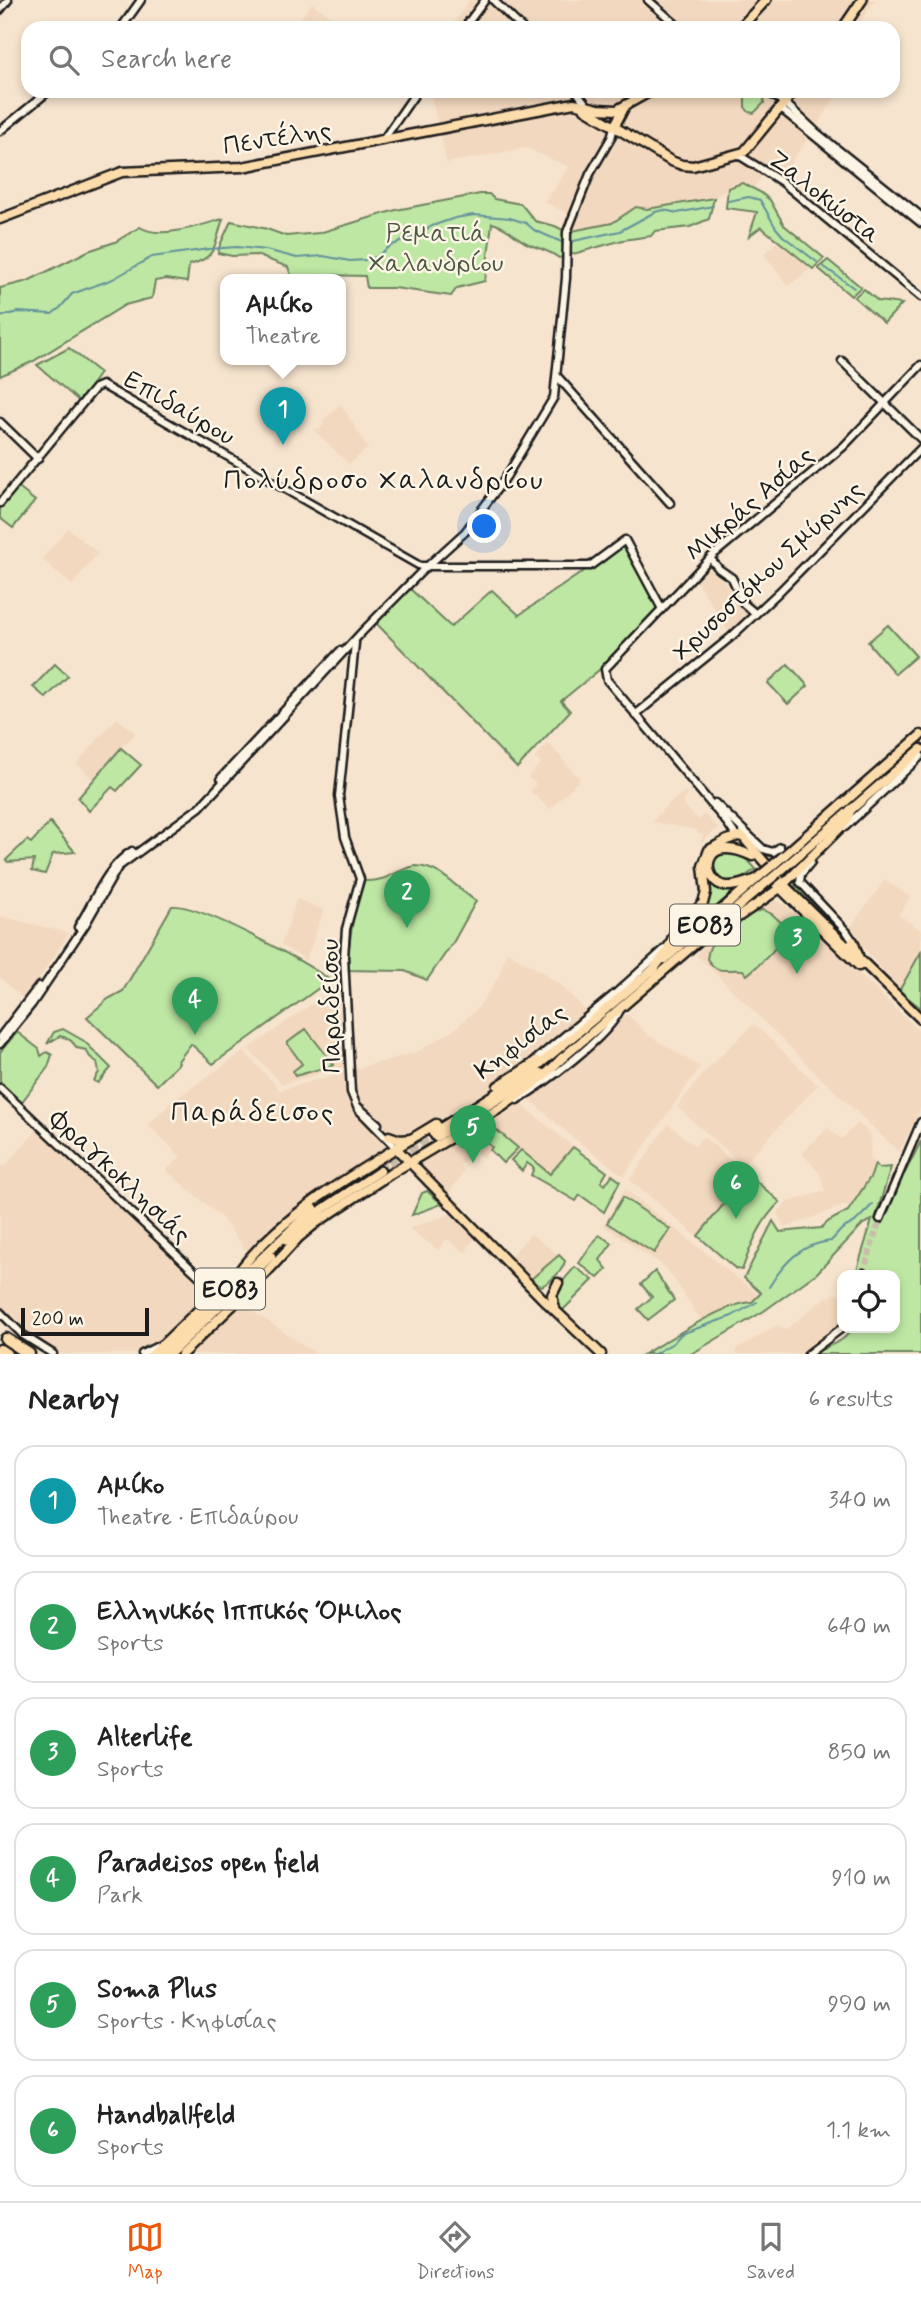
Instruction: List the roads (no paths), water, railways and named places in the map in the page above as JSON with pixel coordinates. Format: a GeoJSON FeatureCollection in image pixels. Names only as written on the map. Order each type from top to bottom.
{"type":"FeatureCollection","features":[{"type":"Feature","properties":{"kind":"highway"},"geometry":{"type":"LineString","coordinates":[[6,1339],[29,1354]]}},
{"type":"Feature","properties":{"kind":"highway"},"geometry":{"type":"LineString","coordinates":[[0,1350],[6,1354]]}},
{"type":"Feature","properties":{"kind":"main road"},"geometry":{"type":"LineString","coordinates":[[746,21],[766,0]]}},
{"type":"Feature","properties":{"kind":"main road"},"geometry":{"type":"LineString","coordinates":[[848,21],[862,0]]}},
{"type":"Feature","properties":{"kind":"main road"},"geometry":{"type":"LineString","coordinates":[[570,104],[608,110],[625,106],[639,98]]}},
{"type":"Feature","properties":{"kind":"main road"},"geometry":{"type":"LineString","coordinates":[[570,104],[585,109],[681,165],[693,166],[744,152],[788,98]]}},
{"type":"Feature","properties":{"kind":"main road","name":"Πεντέλης"},"geometry":{"type":"LineString","coordinates":[[0,219],[122,172],[239,167],[570,104]]}},
{"type":"Feature","properties":{"kind":"main road"},"geometry":{"type":"LineString","coordinates":[[587,106],[594,114]]}},
{"type":"Feature","properties":{"kind":"main road"},"geometry":{"type":"LineString","coordinates":[[614,127],[625,106]]}},
{"type":"Feature","properties":{"kind":"main road","name":"Κηφισίας"},"geometry":{"type":"LineString","coordinates":[[434,1136],[562,1058],[701,940],[768,874],[783,850],[875,777],[921,735]]}},
{"type":"Feature","properties":{"kind":"main road","name":"Κηφισίας"},"geometry":{"type":"LineString","coordinates":[[434,1136],[564,1046],[921,749]]}},
{"type":"Feature","properties":{"kind":"main road"},"geometry":{"type":"LineString","coordinates":[[903,764],[918,759]]}},
{"type":"Feature","properties":{"kind":"main road"},"geometry":{"type":"LineString","coordinates":[[875,777],[877,767]]}},
{"type":"Feature","properties":{"kind":"main road"},"geometry":{"type":"LineString","coordinates":[[701,940],[720,930],[782,886],[846,821],[851,809]]}},
{"type":"Feature","properties":{"kind":"main road"},"geometry":{"type":"LineString","coordinates":[[740,837],[768,874],[848,946],[921,1018]]}},
{"type":"Feature","properties":{"kind":"main road"},"geometry":{"type":"LineString","coordinates":[[740,837],[768,874]]}},
{"type":"Feature","properties":{"kind":"main road","name":"Κηφισίας"},"geometry":{"type":"LineString","coordinates":[[672,942],[675,932],[697,912],[705,900],[703,866],[709,850],[716,844],[740,837]]}},
{"type":"Feature","properties":{"kind":"main road"},"geometry":{"type":"LineString","coordinates":[[752,856],[736,848],[722,849],[710,859],[710,872],[715,880],[727,886],[768,874]]}},
{"type":"Feature","properties":{"kind":"main road"},"geometry":{"type":"LineString","coordinates":[[791,896],[796,871]]}},
{"type":"Feature","properties":{"kind":"main road"},"geometry":{"type":"LineString","coordinates":[[768,897],[791,896]]}},
{"type":"Feature","properties":{"kind":"main road"},"geometry":{"type":"LineString","coordinates":[[652,971],[672,942]]}},
{"type":"Feature","properties":{"kind":"main road"},"geometry":{"type":"LineString","coordinates":[[848,946],[921,1026]]}},
{"type":"Feature","properties":{"kind":"main road"},"geometry":{"type":"LineString","coordinates":[[617,992],[630,990]]}},
{"type":"Feature","properties":{"kind":"main road"},"geometry":{"type":"LineString","coordinates":[[525,1068],[564,1046]]}},
{"type":"Feature","properties":{"kind":"main road"},"geometry":{"type":"LineString","coordinates":[[502,1107],[543,1077],[562,1058]]}},
{"type":"Feature","properties":{"kind":"main road","name":"Κηφισίας"},"geometry":{"type":"LineString","coordinates":[[184,1353],[298,1238],[336,1208],[409,1162],[434,1136],[525,1068]]}},
{"type":"Feature","properties":{"kind":"main road","name":"Κηφισίας"},"geometry":{"type":"LineString","coordinates":[[237,1274],[248,1258],[334,1188],[414,1139],[434,1136],[502,1107]]}},
{"type":"Feature","properties":{"kind":"main road"},"geometry":{"type":"LineString","coordinates":[[389,1136],[400,1140],[414,1139]]}},
{"type":"Feature","properties":{"kind":"main road"},"geometry":{"type":"LineString","coordinates":[[409,1162],[408,1148],[414,1139]]}},
{"type":"Feature","properties":{"kind":"main road"},"geometry":{"type":"LineString","coordinates":[[397,1149],[531,1287],[601,1354]]}},
{"type":"Feature","properties":{"kind":"main road"},"geometry":{"type":"LineString","coordinates":[[390,1174],[397,1163],[397,1149]]}},
{"type":"Feature","properties":{"kind":"main road","name":"ΕΟ83"},"geometry":{"type":"LineString","coordinates":[[162,1354],[297,1223],[328,1198],[379,1169],[323,1209],[170,1354]]}},
{"type":"Feature","properties":{"kind":"main road"},"geometry":{"type":"LineString","coordinates":[[153,1354],[216,1292],[297,1223]]}},
{"type":"Feature","properties":{"kind":"main road"},"geometry":{"type":"LineString","coordinates":[[235,1292],[298,1238]]}},
{"type":"Feature","properties":{"kind":"main road"},"geometry":{"type":"LineString","coordinates":[[556,1312],[552,1300],[558,1283]]}},
{"type":"Feature","properties":{"kind":"main road"},"geometry":{"type":"LineString","coordinates":[[531,1287],[545,1289]]}},
{"type":"Feature","properties":{"kind":"street"},"geometry":{"type":"LineString","coordinates":[[0,10],[8,0]]}},
{"type":"Feature","properties":{"kind":"street"},"geometry":{"type":"LineString","coordinates":[[126,21],[141,0]]}},
{"type":"Feature","properties":{"kind":"street"},"geometry":{"type":"LineString","coordinates":[[469,21],[485,0]]}},
{"type":"Feature","properties":{"kind":"street"},"geometry":{"type":"LineString","coordinates":[[493,0],[515,21]]}},
{"type":"Feature","properties":{"kind":"street"},"geometry":{"type":"LineString","coordinates":[[648,0],[672,21]]}},
{"type":"Feature","properties":{"kind":"street"},"geometry":{"type":"LineString","coordinates":[[0,131],[40,98]]}},
{"type":"Feature","properties":{"kind":"street"},"geometry":{"type":"LineString","coordinates":[[383,140],[411,98]]}},
{"type":"Feature","properties":{"kind":"street"},"geometry":{"type":"LineString","coordinates":[[570,104],[578,98]]}},
{"type":"Feature","properties":{"kind":"street"},"geometry":{"type":"LineString","coordinates":[[581,98],[587,106]]}},
{"type":"Feature","properties":{"kind":"street"},"geometry":{"type":"LineString","coordinates":[[774,98],[921,223]]}},
{"type":"Feature","properties":{"kind":"street"},"geometry":{"type":"LineString","coordinates":[[782,105],[921,216]]}},
{"type":"Feature","properties":{"kind":"street"},"geometry":{"type":"LineString","coordinates":[[0,1037],[36,990],[120,860],[190,811],[421,568],[443,552],[476,519],[512,468],[550,407],[556,391],[567,238],[573,215],[590,174],[611,138],[614,127]]}},
{"type":"Feature","properties":{"kind":"street","name":"Ζαλοκώστα"},"geometry":{"type":"LineString","coordinates":[[737,155],[782,182],[921,297]]}},
{"type":"Feature","properties":{"kind":"street"},"geometry":{"type":"LineString","coordinates":[[842,361],[921,439]]}},
{"type":"Feature","properties":{"kind":"street","name":"Μικράς Ασίας"},"geometry":{"type":"LineString","coordinates":[[635,715],[607,680],[605,671],[710,558],[844,446],[921,365]]}},
{"type":"Feature","properties":{"kind":"street"},"geometry":{"type":"LineString","coordinates":[[557,375],[670,503]]}},
{"type":"Feature","properties":{"kind":"street","name":"Επιδαύρου"},"geometry":{"type":"LineString","coordinates":[[38,459],[100,384],[421,568],[590,566],[625,540],[662,609]]}},
{"type":"Feature","properties":{"kind":"street"},"geometry":{"type":"LineString","coordinates":[[0,422],[38,459],[0,503]]}},
{"type":"Feature","properties":{"kind":"street","name":"Χρυσοστόμου Σμύρνης"},"geometry":{"type":"LineString","coordinates":[[635,715],[755,613],[843,529],[921,448]]}},
{"type":"Feature","properties":{"kind":"street"},"geometry":{"type":"LineString","coordinates":[[443,552],[445,566]]}},
{"type":"Feature","properties":{"kind":"street"},"geometry":{"type":"LineString","coordinates":[[710,558],[732,578],[744,604],[755,613]]}},
{"type":"Feature","properties":{"kind":"street"},"geometry":{"type":"LineString","coordinates":[[0,1044],[32,1004],[92,913],[118,867],[195,811],[362,632]]}},
{"type":"Feature","properties":{"kind":"street","name":"Παραδείσου"},"geometry":{"type":"LineString","coordinates":[[355,642],[339,796],[345,837],[360,878],[346,929],[344,963],[351,1095],[355,1106],[397,1149]]}},
{"type":"Feature","properties":{"kind":"street"},"geometry":{"type":"LineString","coordinates":[[343,651],[353,658]]}},
{"type":"Feature","properties":{"kind":"street"},"geometry":{"type":"LineString","coordinates":[[635,715],[740,837]]}},
{"type":"Feature","properties":{"kind":"street"},"geometry":{"type":"LineString","coordinates":[[848,946],[842,924],[803,887],[800,876],[848,824],[918,759]]}},
{"type":"Feature","properties":{"kind":"street"},"geometry":{"type":"LineString","coordinates":[[683,772],[763,849],[773,852],[783,850]]}},
{"type":"Feature","properties":{"kind":"street","name":"Κηφισίας"},"geometry":{"type":"LineString","coordinates":[[525,1068],[617,992],[672,942]]}},
{"type":"Feature","properties":{"kind":"street","name":"Κηφισίας"},"geometry":{"type":"LineString","coordinates":[[502,1107],[523,1096],[582,1050],[612,1024],[620,1010]]}},
{"type":"Feature","properties":{"kind":"street","name":"Φραγκοκλησιάς"},"geometry":{"type":"LineString","coordinates":[[0,1088],[216,1292]]}},
{"type":"Feature","properties":{"kind":"street","name":"Παραδείσου"},"geometry":{"type":"LineString","coordinates":[[355,1106],[363,1109],[396,1143],[397,1149]]}},
{"type":"Feature","properties":{"kind":"street"},"geometry":{"type":"LineString","coordinates":[[880,1219],[921,1122]]}},
{"type":"Feature","properties":{"kind":"street"},"geometry":{"type":"LineString","coordinates":[[0,1312],[23,1335],[53,1354]]}},
{"type":"Feature","properties":{"kind":"street"},"geometry":{"type":"LineString","coordinates":[[808,1354],[837,1332]]}},
{"type":"Feature","properties":{"kind":"street"},"geometry":{"type":"LineString","coordinates":[[142,1354],[163,1343]]}},
{"type":"Feature","properties":{"kind":"waterway"},"geometry":{"type":"LineString","coordinates":[[728,201],[749,197],[760,200],[783,236],[817,262]]}},
{"type":"Feature","properties":{"kind":"waterway"},"geometry":{"type":"LineString","coordinates":[[569,242],[620,231],[655,212],[664,210],[677,213],[713,206]]}},
{"type":"Feature","properties":{"kind":"waterway"},"geometry":{"type":"LineString","coordinates":[[0,317],[18,312],[52,314],[72,294],[113,279],[152,257],[209,249],[237,247],[266,250],[297,258],[323,256],[350,261],[365,260],[376,257],[390,246],[416,236],[432,226],[474,215],[510,218],[526,223],[534,230],[564,243]]}},
{"type":"Feature","properties":{"kind":"waterway"},"geometry":{"type":"LineString","coordinates":[[823,266],[854,288]]}},
{"type":"Feature","properties":{"kind":"waterway"},"geometry":{"type":"LineString","coordinates":[[769,1287],[794,1256],[810,1246],[831,1241],[873,1204]]}},
{"type":"Feature","properties":{"kind":"waterway"},"geometry":{"type":"LineString","coordinates":[[654,1354],[673,1343],[681,1334],[732,1316],[757,1302]]}},
{"type":"Feature","properties":{"kind":"tunnel"},"geometry":{"type":"LineString","coordinates":[[378,1166],[433,1133]]}},
{"type":"Feature","properties":{"kind":"tunnel"},"geometry":{"type":"LineString","coordinates":[[380,1171],[436,1137]]}},
{"type":"Feature","properties":{"kind":"tunnel"},"geometry":{"type":"LineString","coordinates":[[864,1270],[880,1219]]}},
{"type":"Feature","properties":{"kind":"place","name":"Αμίκο"},"geometry":{"type":"Point","coordinates":[283,445]}},
{"type":"Feature","properties":{"kind":"place","name":"Ελληνικός Ιππικός Όμιλος"},"geometry":{"type":"Point","coordinates":[407,928]}},
{"type":"Feature","properties":{"kind":"place","name":"Alterlife"},"geometry":{"type":"Point","coordinates":[797,974]}},
{"type":"Feature","properties":{"kind":"place","name":"Paradeisos open field"},"geometry":{"type":"Point","coordinates":[195,1035]}},
{"type":"Feature","properties":{"kind":"place","name":"Soma Plus"},"geometry":{"type":"Point","coordinates":[473,1163]}},
{"type":"Feature","properties":{"kind":"place","name":"Handballfeld"},"geometry":{"type":"Point","coordinates":[736,1219]}},
{"type":"Feature","properties":{"kind":"district","name":"Πολύδροσο Χαλανδρίου"},"geometry":{"type":"Point","coordinates":[384,479]}},
{"type":"Feature","properties":{"kind":"district","name":"Παράδεισος"},"geometry":{"type":"Point","coordinates":[253,1111]}},
{"type":"Feature","properties":{"kind":"park label","name":"Ρεματιά Χαλανδρίου"},"geometry":{"type":"Point","coordinates":[436,247]}}]}
